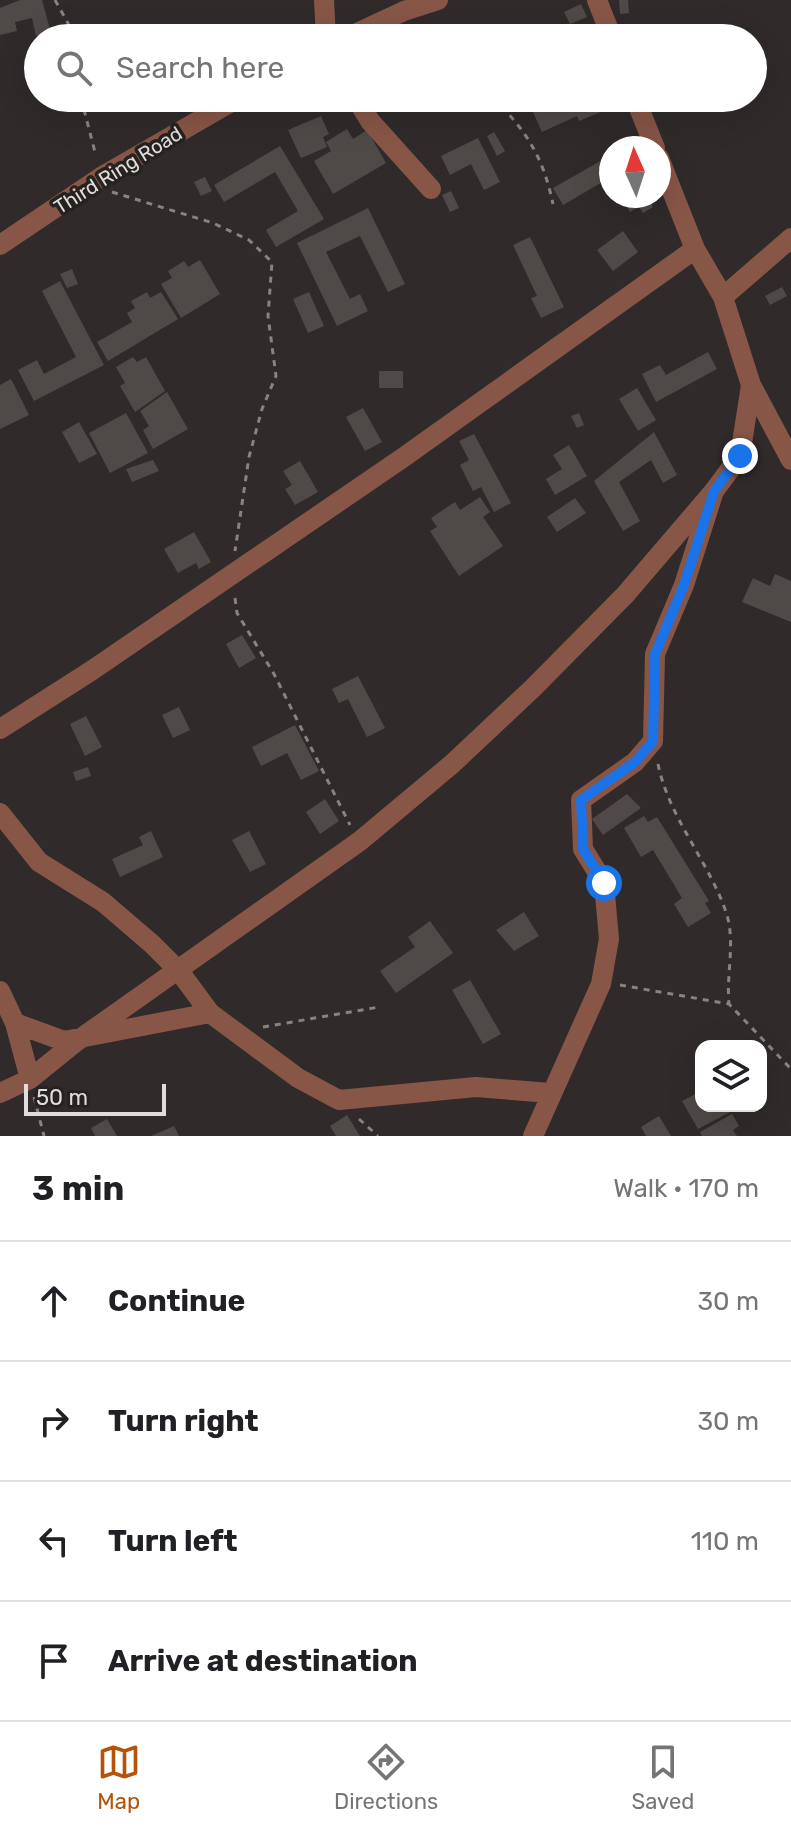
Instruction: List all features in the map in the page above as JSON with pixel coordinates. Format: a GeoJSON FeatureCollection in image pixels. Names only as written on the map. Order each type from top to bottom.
{"type":"FeatureCollection","features":[{"type":"Feature","properties":{"kind":"street"},"geometry":{"type":"LineString","coordinates":[[324,0],[325,24]]}},
{"type":"Feature","properties":{"kind":"street"},"geometry":{"type":"LineString","coordinates":[[376,24],[438,0]]}},
{"type":"Feature","properties":{"kind":"street"},"geometry":{"type":"LineString","coordinates":[[597,0],[606,24]]}},
{"type":"Feature","properties":{"kind":"street","name":"Third Ring Road"},"geometry":{"type":"LineString","coordinates":[[0,245],[95,181],[214,112]]}},
{"type":"Feature","properties":{"kind":"street"},"geometry":{"type":"LineString","coordinates":[[365,112],[431,189]]}},
{"type":"Feature","properties":{"kind":"street"},"geometry":{"type":"LineString","coordinates":[[641,112],[650,136]]}},
{"type":"Feature","properties":{"kind":"street"},"geometry":{"type":"LineString","coordinates":[[671,188],[695,249],[723,297],[751,385],[791,460]]}},
{"type":"Feature","properties":{"kind":"street"},"geometry":{"type":"LineString","coordinates":[[723,297],[791,238]]}},
{"type":"Feature","properties":{"kind":"street"},"geometry":{"type":"LineString","coordinates":[[0,729],[102,664],[404,457],[695,249]]}},
{"type":"Feature","properties":{"kind":"street"},"geometry":{"type":"LineString","coordinates":[[0,1093],[30,1079],[79,1040],[360,841],[452,764],[533,688],[625,595],[740,456],[751,385]]}},
{"type":"Feature","properties":{"kind":"street"},"geometry":{"type":"LineString","coordinates":[[533,1136],[601,984],[609,939],[604,883],[583,849],[581,800],[635,762],[653,741],[655,654],[684,585],[714,491]]}},
{"type":"Feature","properties":{"kind":"street"},"geometry":{"type":"LineString","coordinates":[[0,813],[39,862],[103,902],[179,971],[210,1013],[228,1029],[298,1078],[339,1100],[476,1087],[550,1093]]}},
{"type":"Feature","properties":{"kind":"street"},"geometry":{"type":"LineString","coordinates":[[0,991],[15,1023],[30,1079]]}},
{"type":"Feature","properties":{"kind":"street"},"geometry":{"type":"LineString","coordinates":[[15,1023],[64,1041],[210,1013]]}},
{"type":"Feature","properties":{"kind":"path"},"geometry":{"type":"LineString","coordinates":[[55,0],[68,24]]}},
{"type":"Feature","properties":{"kind":"path"},"geometry":{"type":"LineString","coordinates":[[83,112],[95,181],[213,223],[249,240],[272,262],[268,316],[276,376],[262,409],[249,457],[231,573],[237,613],[274,674],[337,804],[360,841]]}},
{"type":"Feature","properties":{"kind":"path"},"geometry":{"type":"LineString","coordinates":[[508,112],[522,126],[536,150],[547,174],[553,204]]}},
{"type":"Feature","properties":{"kind":"path"},"geometry":{"type":"LineString","coordinates":[[653,741],[664,792],[726,913],[732,947],[726,977],[729,1004],[791,1069]]}},
{"type":"Feature","properties":{"kind":"path"},"geometry":{"type":"LineString","coordinates":[[601,984],[729,1004]]}},
{"type":"Feature","properties":{"kind":"path"},"geometry":{"type":"LineString","coordinates":[[228,1029],[273,1026],[379,1007]]}},
{"type":"Feature","properties":{"kind":"path"},"geometry":{"type":"LineString","coordinates":[[30,1079],[44,1136]]}},
{"type":"Feature","properties":{"kind":"building"},"geometry":{"type":"Polygon","coordinates":[[[20,0],[42,0],[49,24],[33,24],[32,18],[15,22],[17,31],[0,35],[0,8],[20,0]]]}},
{"type":"Feature","properties":{"kind":"building"},"geometry":{"type":"Polygon","coordinates":[[[619,0],[628,0],[629,13],[620,14],[619,0]]]}},
{"type":"Feature","properties":{"kind":"building"},"geometry":{"type":"Polygon","coordinates":[[[581,4],[587,17],[570,24],[564,12],[581,4]]]}},
{"type":"Feature","properties":{"kind":"building"},"geometry":{"type":"Polygon","coordinates":[[[533,112],[601,112],[579,121],[577,116],[542,132],[533,112]]]}},
{"type":"Feature","properties":{"kind":"building"},"geometry":{"type":"Polygon","coordinates":[[[321,116],[329,134],[323,137],[327,147],[301,158],[288,130],[321,116]]]}},
{"type":"Feature","properties":{"kind":"building"},"geometry":{"type":"Polygon","coordinates":[[[347,129],[353,139],[367,130],[386,163],[333,194],[314,161],[331,151],[326,142],[347,129]]]}},
{"type":"Feature","properties":{"kind":"building"},"geometry":{"type":"Polygon","coordinates":[[[494,132],[505,151],[497,156],[487,136],[494,132]]]}},
{"type":"Feature","properties":{"kind":"building"},"geometry":{"type":"Polygon","coordinates":[[[478,138],[500,182],[484,190],[471,164],[450,175],[441,156],[478,138]]]}},
{"type":"Feature","properties":{"kind":"building"},"geometry":{"type":"Polygon","coordinates":[[[280,146],[324,219],[276,247],[266,230],[298,211],[275,172],[224,202],[214,185],[280,146]]]}},
{"type":"Feature","properties":{"kind":"building"},"geometry":{"type":"Polygon","coordinates":[[[599,162],[599,184],[563,205],[553,188],[599,162]]]}},
{"type":"Feature","properties":{"kind":"building"},"geometry":{"type":"Polygon","coordinates":[[[205,177],[212,191],[201,196],[194,182],[205,177]]]}},
{"type":"Feature","properties":{"kind":"building"},"geometry":{"type":"Polygon","coordinates":[[[451,191],[459,208],[450,212],[442,195],[451,191]]]}},
{"type":"Feature","properties":{"kind":"building"},"geometry":{"type":"Polygon","coordinates":[[[368,208],[405,284],[388,292],[360,236],[326,252],[350,299],[360,294],[368,311],[337,326],[297,243],[368,208]]]}},
{"type":"Feature","properties":{"kind":"building"},"geometry":{"type":"Polygon","coordinates":[[[623,231],[638,252],[613,271],[597,250],[623,231]]]}},
{"type":"Feature","properties":{"kind":"building"},"geometry":{"type":"Polygon","coordinates":[[[530,237],[564,307],[541,318],[531,298],[537,296],[513,245],[530,237]]]}},
{"type":"Feature","properties":{"kind":"building"},"geometry":{"type":"Polygon","coordinates":[[[200,260],[220,294],[181,318],[161,284],[172,278],[168,271],[184,261],[188,267],[200,260]]]}},
{"type":"Feature","properties":{"kind":"building"},"geometry":{"type":"Polygon","coordinates":[[[72,269],[78,284],[67,288],[60,274],[72,269]]]}},
{"type":"Feature","properties":{"kind":"building"},"geometry":{"type":"Polygon","coordinates":[[[60,281],[104,365],[34,401],[18,370],[37,360],[44,374],[76,357],[42,291],[60,281]]]}},
{"type":"Feature","properties":{"kind":"building"},"geometry":{"type":"Polygon","coordinates":[[[782,287],[787,296],[770,305],[765,296],[782,287]]]}},
{"type":"Feature","properties":{"kind":"building"},"geometry":{"type":"Polygon","coordinates":[[[147,292],[150,298],[161,292],[178,319],[108,361],[97,342],[132,322],[127,313],[135,308],[131,301],[147,292]]]}},
{"type":"Feature","properties":{"kind":"building"},"geometry":{"type":"Polygon","coordinates":[[[309,292],[324,326],[308,333],[293,299],[309,292]]]}},
{"type":"Feature","properties":{"kind":"building"},"geometry":{"type":"Polygon","coordinates":[[[708,352],[717,369],[656,402],[642,374],[660,365],[666,375],[708,352]]]}},
{"type":"Feature","properties":{"kind":"building"},"geometry":{"type":"Polygon","coordinates":[[[133,357],[137,362],[146,357],[165,391],[135,412],[120,386],[125,383],[116,367],[133,357]]]}},
{"type":"Feature","properties":{"kind":"building"},"geometry":{"type":"Polygon","coordinates":[[[379,371],[403,371],[403,388],[379,388],[379,371]]]}},
{"type":"Feature","properties":{"kind":"building"},"geometry":{"type":"Polygon","coordinates":[[[11,379],[29,415],[0,429],[0,385],[11,379]]]}},
{"type":"Feature","properties":{"kind":"building"},"geometry":{"type":"Polygon","coordinates":[[[637,388],[656,420],[638,431],[619,399],[637,388]]]}},
{"type":"Feature","properties":{"kind":"building"},"geometry":{"type":"Polygon","coordinates":[[[167,392],[188,429],[153,449],[143,430],[149,426],[140,411],[167,392]]]}},
{"type":"Feature","properties":{"kind":"building"},"geometry":{"type":"Polygon","coordinates":[[[363,408],[382,442],[365,451],[346,417],[363,408]]]}},
{"type":"Feature","properties":{"kind":"building"},"geometry":{"type":"Polygon","coordinates":[[[126,413],[148,453],[110,473],[89,433],[126,413]]]}},
{"type":"Feature","properties":{"kind":"building"},"geometry":{"type":"Polygon","coordinates":[[[579,413],[584,425],[577,428],[571,416],[579,413]]]}},
{"type":"Feature","properties":{"kind":"building"},"geometry":{"type":"Polygon","coordinates":[[[79,422],[97,454],[79,463],[62,432],[79,422]]]}},
{"type":"Feature","properties":{"kind":"building"},"geometry":{"type":"Polygon","coordinates":[[[654,432],[677,475],[663,483],[651,460],[619,482],[640,521],[623,531],[594,481],[654,432]]]}},
{"type":"Feature","properties":{"kind":"building"},"geometry":{"type":"Polygon","coordinates":[[[474,434],[511,503],[494,512],[481,487],[473,491],[460,465],[469,460],[459,441],[474,434]]]}},
{"type":"Feature","properties":{"kind":"building"},"geometry":{"type":"Polygon","coordinates":[[[569,445],[587,476],[555,495],[546,479],[562,469],[553,455],[569,445]]]}},
{"type":"Feature","properties":{"kind":"building"},"geometry":{"type":"Polygon","coordinates":[[[153,460],[159,471],[132,482],[126,469],[153,460]]]}},
{"type":"Feature","properties":{"kind":"building"},"geometry":{"type":"Polygon","coordinates":[[[300,461],[318,492],[295,505],[285,489],[292,485],[283,471],[300,461]]]}},
{"type":"Feature","properties":{"kind":"building"},"geometry":{"type":"Polygon","coordinates":[[[480,497],[490,512],[483,517],[503,546],[459,576],[430,531],[437,527],[431,518],[455,502],[460,510],[480,497]]]}},
{"type":"Feature","properties":{"kind":"building"},"geometry":{"type":"Polygon","coordinates":[[[575,498],[586,513],[557,532],[547,517],[575,498]]]}},
{"type":"Feature","properties":{"kind":"building"},"geometry":{"type":"Polygon","coordinates":[[[194,532],[211,562],[199,569],[196,563],[178,573],[164,549],[194,532]]]}},
{"type":"Feature","properties":{"kind":"building"},"geometry":{"type":"Polygon","coordinates":[[[775,574],[791,581],[791,622],[742,602],[753,578],[770,586],[775,574]]]}},
{"type":"Feature","properties":{"kind":"building"},"geometry":{"type":"Polygon","coordinates":[[[242,635],[256,658],[239,668],[226,644],[242,635]]]}},
{"type":"Feature","properties":{"kind":"building"},"geometry":{"type":"Polygon","coordinates":[[[358,676],[385,728],[367,737],[348,699],[339,703],[332,689],[358,676]]]}},
{"type":"Feature","properties":{"kind":"building"},"geometry":{"type":"Polygon","coordinates":[[[179,707],[190,730],[173,738],[162,715],[179,707]]]}},
{"type":"Feature","properties":{"kind":"building"},"geometry":{"type":"Polygon","coordinates":[[[86,716],[102,747],[85,756],[70,724],[86,716]]]}},
{"type":"Feature","properties":{"kind":"building"},"geometry":{"type":"Polygon","coordinates":[[[295,725],[319,771],[301,780],[287,753],[261,766],[252,747],[295,725]]]}},
{"type":"Feature","properties":{"kind":"building"},"geometry":{"type":"Polygon","coordinates":[[[88,767],[91,776],[76,781],[73,772],[88,767]]]}},
{"type":"Feature","properties":{"kind":"building"},"geometry":{"type":"Polygon","coordinates":[[[627,794],[641,808],[603,835],[592,819],[627,794]]]}},
{"type":"Feature","properties":{"kind":"building"},"geometry":{"type":"Polygon","coordinates":[[[325,799],[339,821],[320,834],[306,812],[325,799]]]}},
{"type":"Feature","properties":{"kind":"building"},"geometry":{"type":"Polygon","coordinates":[[[644,816],[648,822],[657,817],[709,901],[705,903],[711,913],[688,927],[674,904],[682,898],[653,850],[641,857],[624,828],[644,816]]]}},
{"type":"Feature","properties":{"kind":"building"},"geometry":{"type":"Polygon","coordinates":[[[151,831],[163,857],[120,877],[112,859],[143,845],[139,837],[151,831]]]}},
{"type":"Feature","properties":{"kind":"building"},"geometry":{"type":"Polygon","coordinates":[[[249,831],[266,864],[250,872],[232,840],[249,831]]]}},
{"type":"Feature","properties":{"kind":"building"},"geometry":{"type":"Polygon","coordinates":[[[524,912],[539,936],[514,951],[496,930],[524,912]]]}},
{"type":"Feature","properties":{"kind":"building"},"geometry":{"type":"Polygon","coordinates":[[[430,921],[453,953],[396,993],[380,971],[415,947],[408,937],[430,921]]]}},
{"type":"Feature","properties":{"kind":"building"},"geometry":{"type":"Polygon","coordinates":[[[470,980],[501,1034],[483,1044],[452,990],[470,980]]]}},
{"type":"Feature","properties":{"kind":"building"},"geometry":{"type":"Polygon","coordinates":[[[695,1094],[695,1112],[730,1112],[698,1129],[682,1101],[695,1094]]]}},
{"type":"Feature","properties":{"kind":"building"},"geometry":{"type":"Polygon","coordinates":[[[732,1114],[739,1126],[733,1130],[737,1136],[702,1136],[700,1132],[732,1114]]]}},
{"type":"Feature","properties":{"kind":"building"},"geometry":{"type":"Polygon","coordinates":[[[347,1115],[360,1136],[336,1136],[330,1126],[347,1115]]]}},
{"type":"Feature","properties":{"kind":"building"},"geometry":{"type":"Polygon","coordinates":[[[659,1116],[671,1136],[646,1136],[641,1127],[659,1116]]]}},
{"type":"Feature","properties":{"kind":"building"},"geometry":{"type":"Polygon","coordinates":[[[107,1119],[117,1136],[95,1136],[91,1128],[107,1119]]]}},
{"type":"Feature","properties":{"kind":"building"},"geometry":{"type":"Polygon","coordinates":[[[174,1126],[179,1136],[151,1136],[174,1126]]]}},
{"type":"Feature","properties":{"kind":"route"},"geometry":{"type":"LineString","coordinates":[[604,883],[583,849],[581,800],[635,762],[653,741],[655,654],[684,585],[714,491],[740,456]]}}]}
